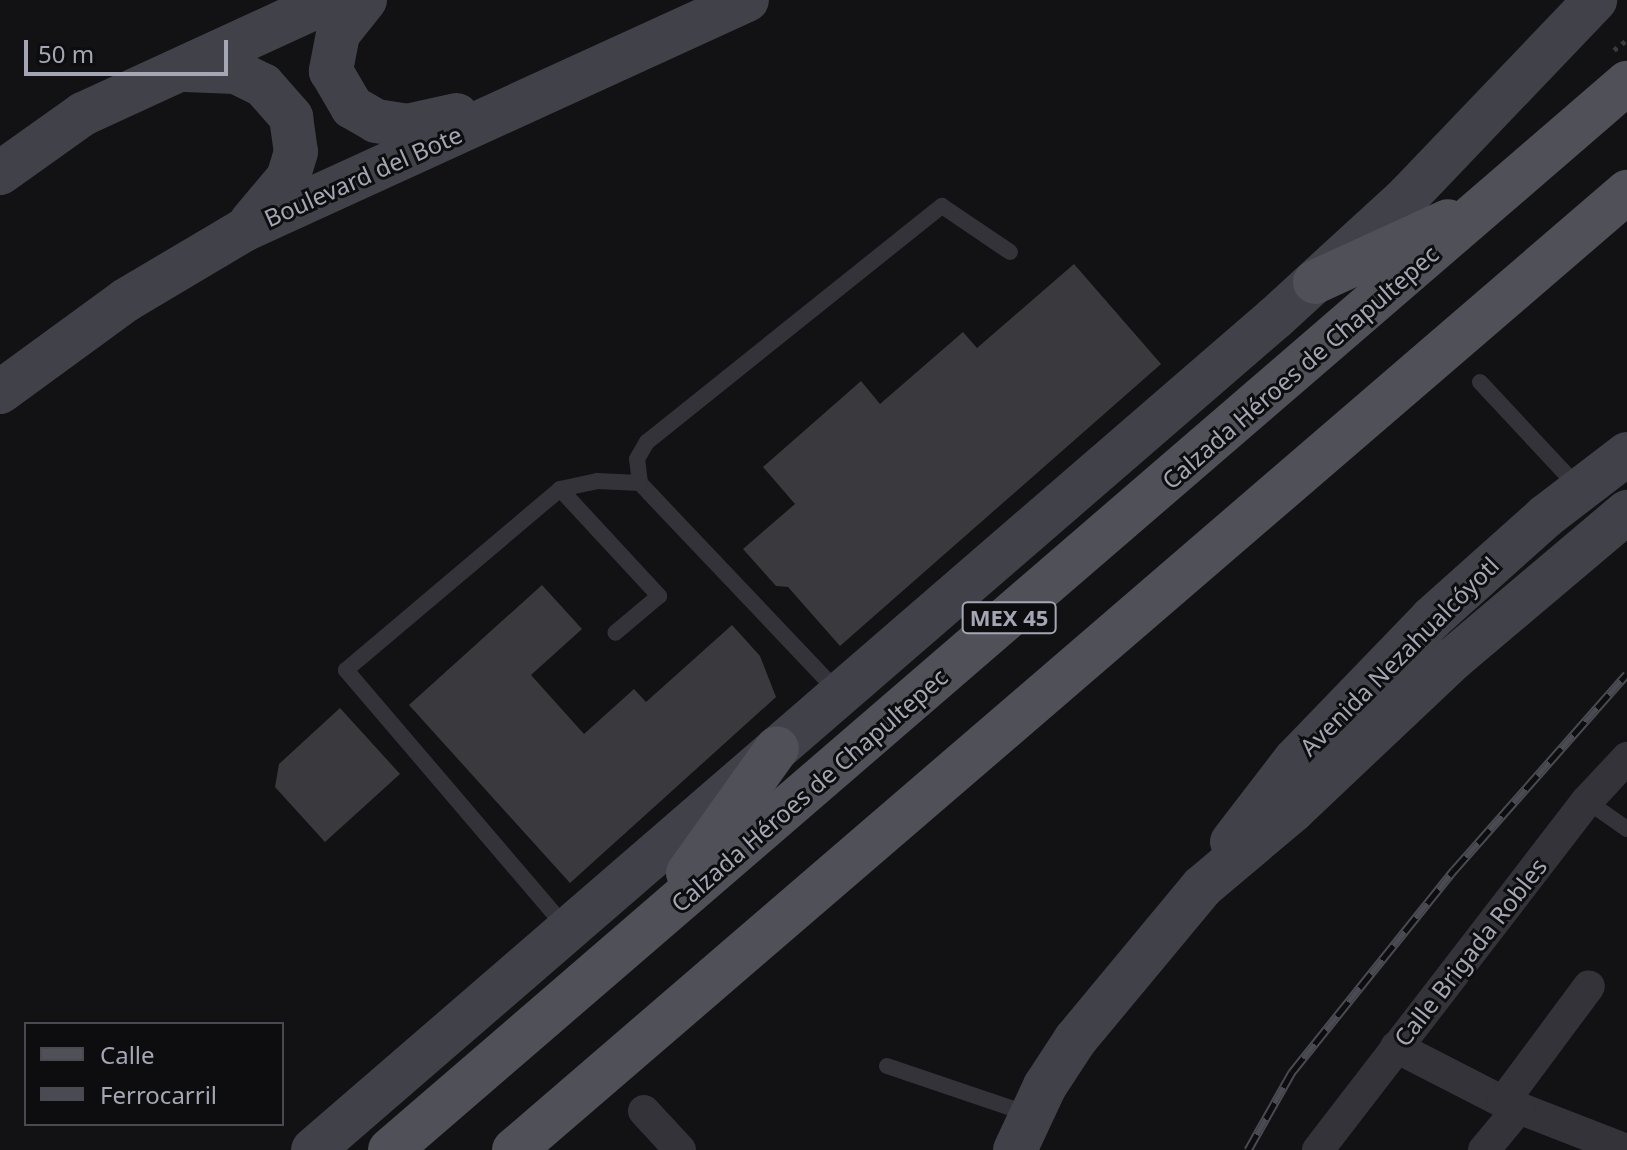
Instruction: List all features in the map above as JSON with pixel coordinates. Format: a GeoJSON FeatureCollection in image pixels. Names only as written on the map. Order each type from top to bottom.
{"type":"FeatureCollection","features":[{"type":"Feature","properties":{"kind":"main road"},"geometry":{"type":"LineString","coordinates":[[0,173],[83,114],[331,0]]}},
{"type":"Feature","properties":{"kind":"main road"},"geometry":{"type":"LineString","coordinates":[[365,0],[338,34],[331,71],[352,107],[376,121],[407,126],[545,94]]}},
{"type":"Feature","properties":{"kind":"main road","name":"Boulevard del Bote"},"geometry":{"type":"LineString","coordinates":[[0,392],[126,300],[244,230],[747,0]]}},
{"type":"Feature","properties":{"kind":"main road"},"geometry":{"type":"LineString","coordinates":[[313,1150],[1315,282],[1408,196],[1595,0]]}},
{"type":"Feature","properties":{"kind":"main road"},"geometry":{"type":"LineString","coordinates":[[183,70],[236,72],[263,85],[291,117],[296,152],[288,178],[244,230]]}},
{"type":"Feature","properties":{"kind":"main road","name":"Calzada Héroes de Chapultepec"},"geometry":{"type":"LineString","coordinates":[[390,1150],[1494,201],[1627,83]]}},
{"type":"Feature","properties":{"kind":"main road","name":"MEX 45"},"geometry":{"type":"LineString","coordinates":[[514,1150],[1627,192]]}},
{"type":"Feature","properties":{"kind":"main road"},"geometry":{"type":"LineString","coordinates":[[1315,282],[1494,201]]}},
{"type":"Feature","properties":{"kind":"main road","name":"Avenida Nezahualcóyotl"},"geometry":{"type":"LineString","coordinates":[[1023,1132],[1082,1029],[1202,887],[1259,800],[1432,618],[1580,489],[1627,454]]}},
{"type":"Feature","properties":{"kind":"main road","name":"Avenida Nezahualcóyotl"},"geometry":{"type":"LineString","coordinates":[[1202,887],[1292,811],[1453,659],[1627,512]]}},
{"type":"Feature","properties":{"kind":"main road"},"geometry":{"type":"LineString","coordinates":[[646,931],[777,748]]}},
{"type":"Feature","properties":{"kind":"street","name":"Calle Brigada Robles"},"geometry":{"type":"LineString","coordinates":[[1318,1150],[1587,801],[1627,758]]}},
{"type":"Feature","properties":{"kind":"street"},"geometry":{"type":"LineString","coordinates":[[1484,1150],[1589,986]]}},
{"type":"Feature","properties":{"kind":"street"},"geometry":{"type":"LineString","coordinates":[[1396,1047],[1511,1105],[1627,1150]]}},
{"type":"Feature","properties":{"kind":"street"},"geometry":{"type":"LineString","coordinates":[[644,1111],[680,1150]]}},
{"type":"Feature","properties":{"kind":"lane"},"geometry":{"type":"LineString","coordinates":[[840,694],[640,483],[637,459],[647,442],[942,206],[1010,252]]}},
{"type":"Feature","properties":{"kind":"lane"},"geometry":{"type":"LineString","coordinates":[[1480,382],[1580,489]]}},
{"type":"Feature","properties":{"kind":"lane"},"geometry":{"type":"LineString","coordinates":[[568,930],[346,670],[560,489],[597,481],[640,483]]}},
{"type":"Feature","properties":{"kind":"lane"},"geometry":{"type":"LineString","coordinates":[[560,489],[659,596],[615,633]]}},
{"type":"Feature","properties":{"kind":"lane"},"geometry":{"type":"LineString","coordinates":[[1587,801],[1627,829]]}},
{"type":"Feature","properties":{"kind":"lane"},"geometry":{"type":"LineString","coordinates":[[887,1066],[1023,1132]]}},
{"type":"Feature","properties":{"kind":"building"},"geometry":{"type":"Polygon","coordinates":[[[1074,264],[1161,364],[840,646],[788,587],[776,586],[743,549],[795,504],[763,467],[861,381],[880,404],[963,332],[977,348],[1074,264]]]}},
{"type":"Feature","properties":{"kind":"building"},"geometry":{"type":"Polygon","coordinates":[[[542,585],[582,629],[531,675],[584,734],[634,689],[646,702],[732,625],[760,656],[776,697],[570,883],[409,705],[542,585]]]}},
{"type":"Feature","properties":{"kind":"building"},"geometry":{"type":"Polygon","coordinates":[[[340,708],[400,774],[325,842],[275,787],[279,764],[340,708]]]}},
{"type":"Feature","properties":{"kind":"railway"},"geometry":{"type":"LineString","coordinates":[[1248,1150],[1292,1072],[1454,870],[1627,674]]}}]}
